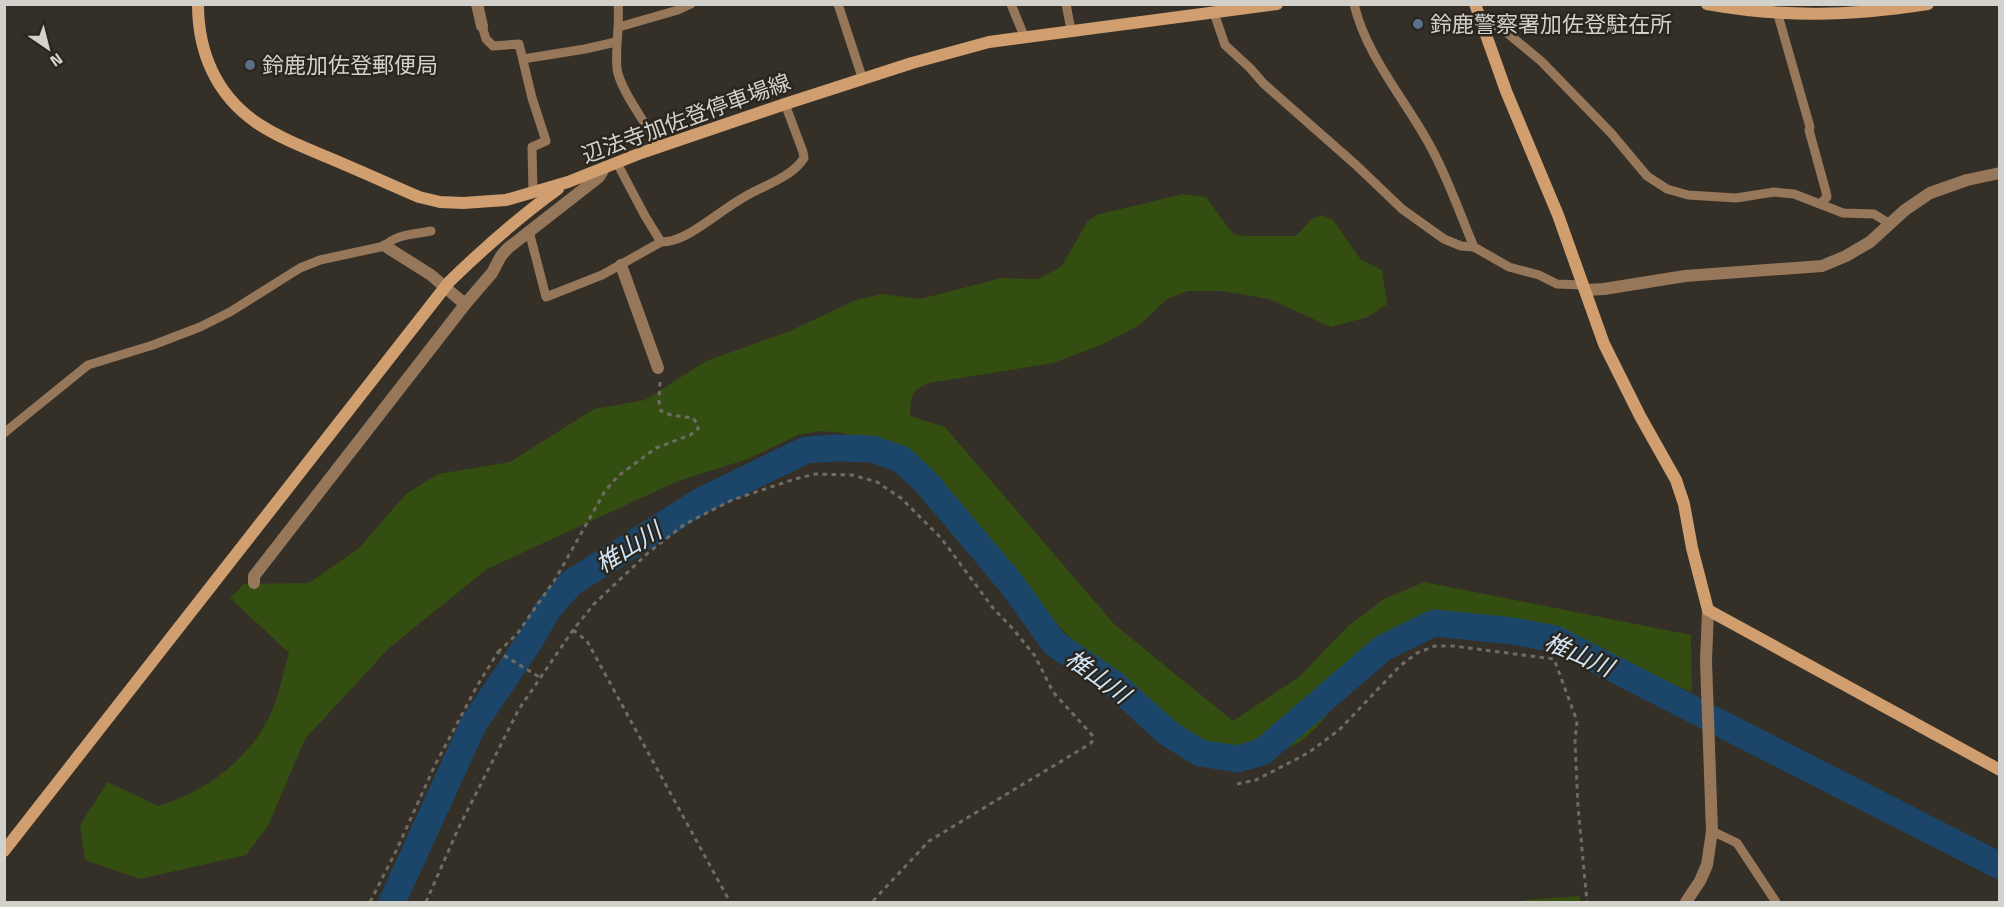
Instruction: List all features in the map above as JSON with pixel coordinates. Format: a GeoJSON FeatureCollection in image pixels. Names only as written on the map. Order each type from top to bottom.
{"type":"FeatureCollection","features":[{"type":"Feature","properties":{"kind":"street","name":"辺法寺加佐登停車場線"},"geometry":{"type":"LineString","coordinates":[[198,4],[201,41],[214,78],[246,114],[264,128],[419,197],[440,202],[482,203],[506,200],[568,182],[659,147],[785,104],[912,63],[989,42],[1277,4]]}},
{"type":"Feature","properties":{"kind":"street"},"geometry":{"type":"LineString","coordinates":[[477,4],[482,26]]}},
{"type":"Feature","properties":{"kind":"street"},"geometry":{"type":"LineString","coordinates":[[1475,4],[1506,91],[1558,215],[1604,344],[1676,480],[1684,504],[1692,548],[1708,610],[1706,661],[1712,831],[1707,865],[1686,903]]}},
{"type":"Feature","properties":{"kind":"street"},"geometry":{"type":"LineString","coordinates":[[1707,4],[1778,15],[1844,14],[1928,4]]}},
{"type":"Feature","properties":{"kind":"street"},"geometry":{"type":"LineString","coordinates":[[254,583],[255,576],[464,301],[492,273],[501,256],[611,165]]}},
{"type":"Feature","properties":{"kind":"street"},"geometry":{"type":"LineString","coordinates":[[1584,288],[1604,289],[1685,276],[1822,266],[1858,249],[1905,210],[1939,188],[2000,173]]}},
{"type":"Feature","properties":{"kind":"street"},"geometry":{"type":"LineString","coordinates":[[4,851],[449,282],[520,217],[568,182]]}},
{"type":"Feature","properties":{"kind":"street"},"geometry":{"type":"LineString","coordinates":[[385,246],[431,275],[464,301]]}},
{"type":"Feature","properties":{"kind":"street"},"geometry":{"type":"LineString","coordinates":[[621,265],[658,368]]}},
{"type":"Feature","properties":{"kind":"street"},"geometry":{"type":"LineString","coordinates":[[1708,610],[2000,770]]}},
{"type":"Feature","properties":{"kind":"lane"},"geometry":{"type":"LineString","coordinates":[[618,4],[617,71],[623,89],[659,147]]}},
{"type":"Feature","properties":{"kind":"lane"},"geometry":{"type":"LineString","coordinates":[[619,27],[691,4]]}},
{"type":"Feature","properties":{"kind":"lane"},"geometry":{"type":"LineString","coordinates":[[838,4],[863,80]]}},
{"type":"Feature","properties":{"kind":"lane"},"geometry":{"type":"LineString","coordinates":[[1011,4],[1024,36]]}},
{"type":"Feature","properties":{"kind":"lane"},"geometry":{"type":"LineString","coordinates":[[1066,4],[1071,30]]}},
{"type":"Feature","properties":{"kind":"lane"},"geometry":{"type":"LineString","coordinates":[[1354,4],[1358,20],[1374,52],[1436,156],[1474,247]]}},
{"type":"Feature","properties":{"kind":"lane"},"geometry":{"type":"LineString","coordinates":[[1214,13],[1225,45],[1263,83],[1402,209],[1444,239],[1461,246],[1474,247],[1495,261],[1539,275],[1557,284],[1584,288]]}},
{"type":"Feature","properties":{"kind":"lane"},"geometry":{"type":"LineString","coordinates":[[1778,15],[1826,192],[1827,197],[1820,204]]}},
{"type":"Feature","properties":{"kind":"lane"},"geometry":{"type":"LineString","coordinates":[[1482,23],[1500,27],[1541,61],[1611,133],[1647,176],[1667,189],[1688,195],[1736,198],[1774,192],[1794,194],[1843,213],[1874,214],[1890,224]]}},
{"type":"Feature","properties":{"kind":"lane"},"geometry":{"type":"LineString","coordinates":[[482,26],[486,39],[493,46],[519,44],[532,98],[546,141],[532,147],[533,192]]}},
{"type":"Feature","properties":{"kind":"lane"},"geometry":{"type":"LineString","coordinates":[[523,59],[616,42]]}},
{"type":"Feature","properties":{"kind":"lane"},"geometry":{"type":"LineString","coordinates":[[530,231],[546,297],[621,265],[661,242],[669,242],[686,235],[801,163],[804,158],[803,152],[785,104]]}},
{"type":"Feature","properties":{"kind":"lane"},"geometry":{"type":"LineString","coordinates":[[611,165],[661,242]]}},
{"type":"Feature","properties":{"kind":"lane"},"geometry":{"type":"LineString","coordinates":[[4,433],[88,365],[153,345],[200,327],[230,312],[300,267],[320,260],[385,246],[389,241],[400,236],[431,231]]}},
{"type":"Feature","properties":{"kind":"lane"},"geometry":{"type":"LineString","coordinates":[[1712,831],[1737,843],[1776,903]]}},
{"type":"Feature","properties":{"kind":"path"},"geometry":{"type":"LineString","coordinates":[[370,903],[398,849],[435,765],[477,686],[556,578],[605,491],[618,476],[656,448],[684,438],[698,429],[698,424],[693,418],[661,411],[658,401],[660,397],[658,368]]}},
{"type":"Feature","properties":{"kind":"path"},"geometry":{"type":"LineString","coordinates":[[426,903],[459,827],[519,709],[573,630],[594,604],[648,553],[685,524],[742,497],[816,474],[852,475],[877,482],[902,498],[918,513],[941,538],[993,608],[1035,656],[1053,692],[1093,736],[1088,745],[929,841],[872,903]]}},
{"type":"Feature","properties":{"kind":"path"},"geometry":{"type":"LineString","coordinates":[[573,630],[586,641],[730,903]]}},
{"type":"Feature","properties":{"kind":"path"},"geometry":{"type":"LineString","coordinates":[[1237,784],[1256,780],[1308,753],[1339,730],[1400,666],[1417,653],[1436,646],[1453,646],[1554,659],[1577,721],[1575,742],[1577,796],[1587,903]]}},
{"type":"Feature","properties":{"kind":"path"},"geometry":{"type":"LineString","coordinates":[[500,653],[541,678]]}},
{"type":"Feature","properties":{"kind":"green space"},"geometry":{"type":"Polygon","coordinates":[[[1183,194],[1206,197],[1233,234],[1244,236],[1296,236],[1312,219],[1322,215],[1333,220],[1361,260],[1382,270],[1387,304],[1368,317],[1331,327],[1269,299],[1222,291],[1188,291],[1167,299],[1140,325],[1101,345],[1053,363],[929,383],[918,389],[911,399],[910,416],[945,427],[1115,625],[1233,721],[1299,677],[1349,625],[1384,599],[1424,582],[1691,635],[1692,692],[1489,616],[1428,612],[1397,628],[1316,728],[1300,742],[1258,763],[1212,756],[1189,746],[1064,632],[931,470],[911,455],[890,446],[843,433],[820,431],[798,435],[748,459],[678,481],[487,569],[388,649],[305,739],[268,826],[246,855],[140,879],[85,860],[80,825],[108,782],[158,806],[192,792],[224,772],[251,746],[261,731],[276,701],[289,653],[230,598],[244,584],[309,583],[359,548],[406,494],[438,474],[510,462],[594,409],[645,400],[706,361],[790,331],[856,300],[882,294],[920,299],[1002,278],[1039,279],[1062,266],[1087,222],[1096,215],[1183,194]]]}},
{"type":"Feature","properties":{"kind":"green space"},"geometry":{"type":"Polygon","coordinates":[[[1580,896],[1581,902],[1518,902],[1526,900],[1580,896]]]}},
{"type":"Feature","properties":{"kind":"waterway","name":"椎山川"},"geometry":{"type":"LineString","coordinates":[[392,902],[473,725],[529,642],[548,609],[571,583],[701,501],[806,450],[836,448],[872,449],[901,459],[925,481],[1010,582],[1055,644],[1114,684],[1168,733],[1200,753],[1237,759],[1262,752],[1383,648],[1434,623],[1513,631],[1555,639],[2000,866]]}},
{"type":"Feature","properties":{"kind":"place","name":"鈴鹿警察署加佐登駐在所"},"geometry":{"type":"Point","coordinates":[1418,24]}},
{"type":"Feature","properties":{"kind":"place","name":"鈴鹿加佐登郵便局"},"geometry":{"type":"Point","coordinates":[250,65]}}]}
